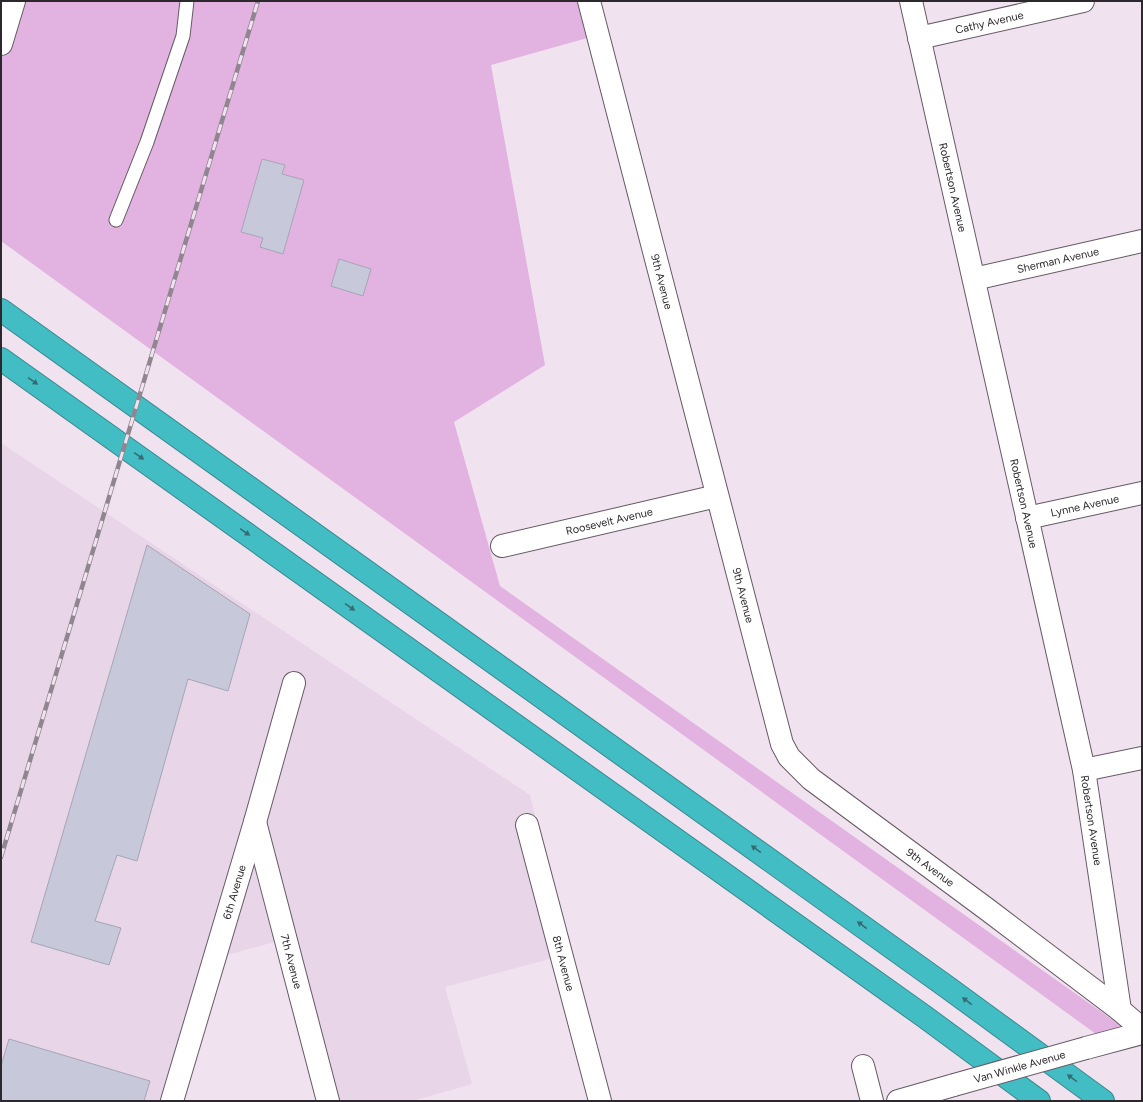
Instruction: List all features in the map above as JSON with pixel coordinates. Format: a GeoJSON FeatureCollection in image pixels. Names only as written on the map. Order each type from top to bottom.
{"type":"FeatureCollection","features":[{"type":"Feature","properties":{"kind":"highway"},"geometry":{"type":"LineString","coordinates":[[1,310],[947,986],[1103,1101]]}},
{"type":"Feature","properties":{"kind":"highway"},"geometry":{"type":"LineString","coordinates":[[1,358],[925,1017],[1039,1101]]}},
{"type":"Feature","properties":{"kind":"street"},"geometry":{"type":"LineString","coordinates":[[1,44],[14,1]]}},
{"type":"Feature","properties":{"kind":"street","name":"9th Avenue"},"geometry":{"type":"LineString","coordinates":[[589,1],[782,744],[789,757],[811,779],[1120,1010],[1142,1029]]}},
{"type":"Feature","properties":{"kind":"street","name":"Robertson Avenue"},"geometry":{"type":"LineString","coordinates":[[911,1],[1084,770],[1120,1010]]}},
{"type":"Feature","properties":{"kind":"street","name":"Cathy Avenue"},"geometry":{"type":"LineString","coordinates":[[920,38],[1083,1]]}},
{"type":"Feature","properties":{"kind":"street","name":"Sherman Avenue"},"geometry":{"type":"LineString","coordinates":[[974,279],[1142,241]]}},
{"type":"Feature","properties":{"kind":"street","name":"Lynne Avenue"},"geometry":{"type":"LineString","coordinates":[[1027,518],[1142,493]]}},
{"type":"Feature","properties":{"kind":"street","name":"Roosevelt Avenue"},"geometry":{"type":"LineString","coordinates":[[502,546],[717,496]]}},
{"type":"Feature","properties":{"kind":"street","name":"6th Avenue"},"geometry":{"type":"LineString","coordinates":[[172,1101],[255,822],[294,683]]}},
{"type":"Feature","properties":{"kind":"street"},"geometry":{"type":"LineString","coordinates":[[1084,770],[1142,758]]}},
{"type":"Feature","properties":{"kind":"street","name":"7th Avenue"},"geometry":{"type":"LineString","coordinates":[[255,822],[328,1101]]}},
{"type":"Feature","properties":{"kind":"street","name":"8th Avenue"},"geometry":{"type":"LineString","coordinates":[[527,825],[600,1101]]}},
{"type":"Feature","properties":{"kind":"street","name":"Van Winkle Avenue"},"geometry":{"type":"LineString","coordinates":[[898,1101],[1142,1033]]}},
{"type":"Feature","properties":{"kind":"street"},"geometry":{"type":"LineString","coordinates":[[863,1066],[872,1101]]}},
{"type":"Feature","properties":{"kind":"lane"},"geometry":{"type":"LineString","coordinates":[[116,220],[147,142],[182,36],[187,1]]}},
{"type":"Feature","properties":{"kind":"shaded area"},"geometry":{"type":"Polygon","coordinates":[[[1,1],[591,1],[598,35],[491,65],[545,365],[454,422],[500,586],[1134,1035],[1107,1042],[1,241],[1,1]]]}},
{"type":"Feature","properties":{"kind":"shaded area"},"geometry":{"type":"Polygon","coordinates":[[[1,443],[530,795],[568,954],[445,987],[472,1084],[413,1101],[337,1101],[295,936],[228,955],[181,1101],[1,1101],[1,443]]]}},
{"type":"Feature","properties":{"kind":"building"},"geometry":{"type":"Polygon","coordinates":[[[262,159],[285,165],[282,174],[304,180],[283,254],[260,247],[263,238],[241,232],[262,159]]]}},
{"type":"Feature","properties":{"kind":"building"},"geometry":{"type":"Polygon","coordinates":[[[339,259],[371,269],[363,296],[331,286],[339,259]]]}},
{"type":"Feature","properties":{"kind":"building"},"geometry":{"type":"Polygon","coordinates":[[[147,545],[250,614],[228,691],[188,679],[137,861],[117,855],[95,921],[121,928],[109,965],[31,942],[147,545]]]}},
{"type":"Feature","properties":{"kind":"building"},"geometry":{"type":"Polygon","coordinates":[[[9,1039],[150,1081],[144,1101],[1,1101],[1,1066],[9,1039]]]}},
{"type":"Feature","properties":{"kind":"railway"},"geometry":{"type":"LineString","coordinates":[[1,857],[258,1]]}}]}
